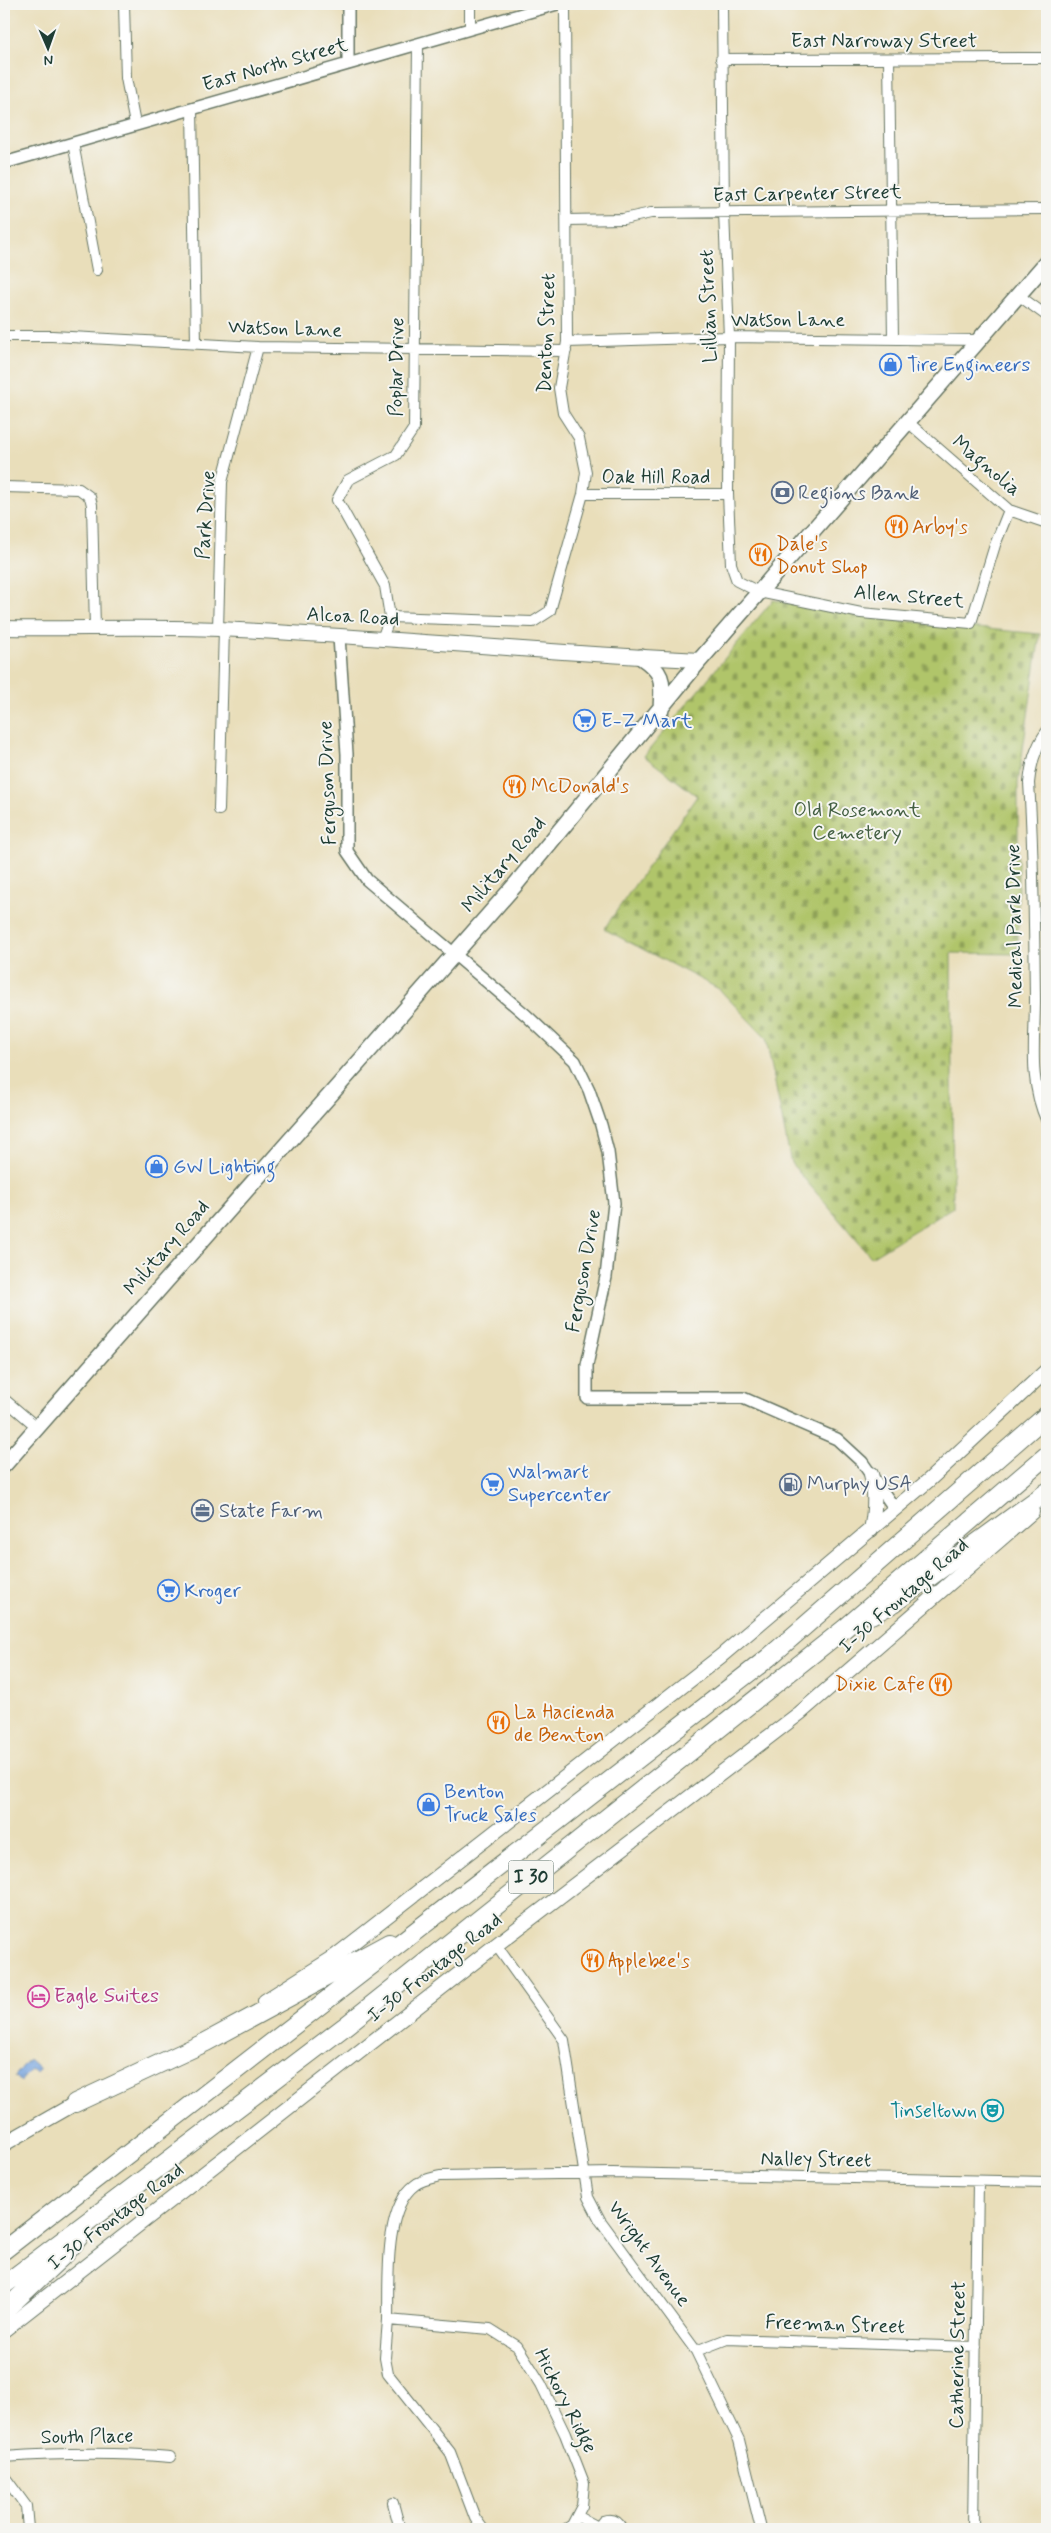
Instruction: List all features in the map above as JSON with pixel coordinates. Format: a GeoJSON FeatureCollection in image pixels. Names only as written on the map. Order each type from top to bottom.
{"type":"FeatureCollection","features":[{"type":"Feature","properties":{"kind":"highway","name":"I 30"},"geometry":{"type":"LineString","coordinates":[[4,2250],[434,1919],[768,1658],[1047,1415]]}},
{"type":"Feature","properties":{"kind":"highway","name":"I 30"},"geometry":{"type":"LineString","coordinates":[[4,2285],[344,2028],[844,1629],[1047,1456]]}},
{"type":"Feature","properties":{"kind":"highway"},"geometry":{"type":"LineString","coordinates":[[844,1629],[894,1603],[1047,1492]]}},
{"type":"Feature","properties":{"kind":"highway"},"geometry":{"type":"LineString","coordinates":[[75,2103],[206,2042],[434,1919]]}},
{"type":"Feature","properties":{"kind":"highway"},"geometry":{"type":"LineString","coordinates":[[4,2311],[66,2253],[97,2214]]}},
{"type":"Feature","properties":{"kind":"main road","name":"Military Road"},"geometry":{"type":"LineString","coordinates":[[4,1465],[455,954],[661,710],[700,660],[909,423],[1047,262]]}},
{"type":"Feature","properties":{"kind":"main road","name":"Alcoa Road"},"geometry":{"type":"LineString","coordinates":[[4,628],[221,629],[641,658],[700,660]]}},
{"type":"Feature","properties":{"kind":"main road"},"geometry":{"type":"LineString","coordinates":[[641,658],[656,668],[662,678],[661,710]]}},
{"type":"Feature","properties":{"kind":"main road"},"geometry":{"type":"LineString","coordinates":[[4,2144],[75,2103],[270,1998],[333,1958],[721,1656],[895,1509],[1047,1370]]}},
{"type":"Feature","properties":{"kind":"main road"},"geometry":{"type":"LineString","coordinates":[[870,1474],[874,1499],[871,1530]]}},
{"type":"Feature","properties":{"kind":"main road","name":"I-30 Frontage Road"},"geometry":{"type":"LineString","coordinates":[[4,2330],[496,1945],[800,1713],[1047,1498]]}},
{"type":"Feature","properties":{"kind":"street"},"geometry":{"type":"LineString","coordinates":[[124,4],[126,78],[135,124]]}},
{"type":"Feature","properties":{"kind":"street"},"geometry":{"type":"LineString","coordinates":[[348,4],[348,64]]}},
{"type":"Feature","properties":{"kind":"street"},"geometry":{"type":"LineString","coordinates":[[470,4],[470,28]]}},
{"type":"Feature","properties":{"kind":"street","name":"East North Street"},"geometry":{"type":"LineString","coordinates":[[4,163],[557,4]]}},
{"type":"Feature","properties":{"kind":"street","name":"Denton Street"},"geometry":{"type":"LineString","coordinates":[[390,617],[534,622],[550,611],[583,494],[586,472],[579,438],[563,412],[559,388],[566,346],[565,4]]}},
{"type":"Feature","properties":{"kind":"street","name":"Lillian Street"},"geometry":{"type":"LineString","coordinates":[[722,4],[721,59],[729,337],[728,494],[731,564],[737,581],[759,592]]}},
{"type":"Feature","properties":{"kind":"street","name":"Poplar Drive"},"geometry":{"type":"LineString","coordinates":[[382,639],[390,617],[385,586],[336,500],[348,480],[396,455],[414,428],[418,44]]}},
{"type":"Feature","properties":{"kind":"street"},"geometry":{"type":"LineString","coordinates":[[889,58],[893,338]]}},
{"type":"Feature","properties":{"kind":"street","name":"East Narroway Street"},"geometry":{"type":"LineString","coordinates":[[721,59],[1047,58]]}},
{"type":"Feature","properties":{"kind":"street"},"geometry":{"type":"LineString","coordinates":[[192,109],[196,343]]}},
{"type":"Feature","properties":{"kind":"street"},"geometry":{"type":"LineString","coordinates":[[73,143],[98,270]]}},
{"type":"Feature","properties":{"kind":"street","name":"East Carpenter Street"},"geometry":{"type":"LineString","coordinates":[[567,220],[623,220],[651,213],[1047,209]]}},
{"type":"Feature","properties":{"kind":"street"},"geometry":{"type":"LineString","coordinates":[[1018,296],[1047,316]]}},
{"type":"Feature","properties":{"kind":"street","name":"Watson Lane"},"geometry":{"type":"LineString","coordinates":[[4,336],[52,336],[258,347],[416,350],[566,346],[729,337],[980,340]]}},
{"type":"Feature","properties":{"kind":"street","name":"Park Drive"},"geometry":{"type":"LineString","coordinates":[[219,810],[222,482],[258,347]]}},
{"type":"Feature","properties":{"kind":"street","name":"Magnolia"},"geometry":{"type":"LineString","coordinates":[[909,423],[1009,510],[1047,523]]}},
{"type":"Feature","properties":{"kind":"street"},"geometry":{"type":"LineString","coordinates":[[4,487],[79,489],[90,496],[92,505],[95,629]]}},
{"type":"Feature","properties":{"kind":"street","name":"Oak Hill Road"},"geometry":{"type":"LineString","coordinates":[[583,494],[728,494]]}},
{"type":"Feature","properties":{"kind":"street","name":"Allen Street"},"geometry":{"type":"LineString","coordinates":[[759,592],[862,613],[971,623],[995,545],[1009,510]]}},
{"type":"Feature","properties":{"kind":"street","name":"Ferguson Drive"},"geometry":{"type":"LineString","coordinates":[[339,637],[348,754],[347,851],[367,880],[455,954],[575,1061],[589,1090],[601,1125],[608,1152],[614,1204],[606,1278],[588,1366],[587,1398],[743,1398],[837,1439],[862,1462],[895,1509]]}},
{"type":"Feature","properties":{"kind":"street","name":"Medical Park Drive"},"geometry":{"type":"LineString","coordinates":[[1047,732],[1040,741],[1032,762],[1029,784],[1035,997],[1033,1068],[1036,1096],[1047,1122]]}},
{"type":"Feature","properties":{"kind":"street"},"geometry":{"type":"LineString","coordinates":[[4,1399],[36,1427]]}},
{"type":"Feature","properties":{"kind":"street","name":"Wright Avenue"},"geometry":{"type":"LineString","coordinates":[[496,1945],[564,2040],[588,2197],[600,2220],[696,2351],[739,2440],[761,2529]]}},
{"type":"Feature","properties":{"kind":"street"},"geometry":{"type":"LineString","coordinates":[[483,2529],[475,2518],[450,2452],[388,2374],[385,2358],[392,2232],[399,2203],[415,2184],[440,2176],[583,2174]]}},
{"type":"Feature","properties":{"kind":"street","name":"Nalley Street"},"geometry":{"type":"LineString","coordinates":[[583,2174],[1047,2182]]}},
{"type":"Feature","properties":{"kind":"street","name":"Catherine Street"},"geometry":{"type":"LineString","coordinates":[[973,2529],[978,2181]]}},
{"type":"Feature","properties":{"kind":"street","name":"Hickory Ridge"},"geometry":{"type":"LineString","coordinates":[[388,2320],[490,2328],[517,2346],[541,2384],[577,2461],[584,2483],[582,2506],[572,2525],[566,2529]]}},
{"type":"Feature","properties":{"kind":"street","name":"Freeman Street"},"geometry":{"type":"LineString","coordinates":[[696,2351],[727,2339],[976,2347]]}},
{"type":"Feature","properties":{"kind":"street","name":"South Place"},"geometry":{"type":"LineString","coordinates":[[4,2458],[56,2454],[123,2453],[170,2456]]}},
{"type":"Feature","properties":{"kind":"street"},"geometry":{"type":"LineString","coordinates":[[4,2476],[26,2506],[28,2529]]}},
{"type":"Feature","properties":{"kind":"street"},"geometry":{"type":"LineString","coordinates":[[393,2503],[400,2529]]}},
{"type":"Feature","properties":{"kind":"street"},"geometry":{"type":"LineString","coordinates":[[577,2516],[597,2528],[603,2521],[611,2520],[619,2524],[622,2529]]}},
{"type":"Feature","properties":{"kind":"green space","name":"Old Rosemont Cemetery"},"geometry":{"type":"Polygon","coordinates":[[[773,600],[873,618],[1040,634],[1018,783],[1018,954],[951,953],[953,1207],[871,1257],[791,1163],[766,1038],[719,989],[604,929],[697,796],[644,756],[773,600]]]}},
{"type":"Feature","properties":{"kind":"water"},"geometry":{"type":"Polygon","coordinates":[[[29,2059],[40,2069],[36,2073],[31,2070],[21,2082],[15,2076],[29,2059]]]}},
{"type":"Feature","properties":{"kind":"place","name":"Tire Engineers"},"geometry":{"type":"Point","coordinates":[891,365]}},
{"type":"Feature","properties":{"kind":"place","name":"Regions Bank"},"geometry":{"type":"Point","coordinates":[782,493]}},
{"type":"Feature","properties":{"kind":"place","name":"Arby's"},"geometry":{"type":"Point","coordinates":[896,527]}},
{"type":"Feature","properties":{"kind":"place","name":"Dale's Donut Shop"},"geometry":{"type":"Point","coordinates":[760,555]}},
{"type":"Feature","properties":{"kind":"place","name":"E-Z Mart"},"geometry":{"type":"Point","coordinates":[585,721]}},
{"type":"Feature","properties":{"kind":"place","name":"McDonald's"},"geometry":{"type":"Point","coordinates":[515,786]}},
{"type":"Feature","properties":{"kind":"place","name":"GW Lighting"},"geometry":{"type":"Point","coordinates":[157,1167]}},
{"type":"Feature","properties":{"kind":"place","name":"Walmart Supercenter"},"geometry":{"type":"Point","coordinates":[492,1484]}},
{"type":"Feature","properties":{"kind":"place","name":"Murphy USA"},"geometry":{"type":"Point","coordinates":[791,1484]}},
{"type":"Feature","properties":{"kind":"place","name":"State Farm"},"geometry":{"type":"Point","coordinates":[203,1511]}},
{"type":"Feature","properties":{"kind":"place","name":"Kroger"},"geometry":{"type":"Point","coordinates":[168,1591]}},
{"type":"Feature","properties":{"kind":"place","name":"Dixie Cafe"},"geometry":{"type":"Point","coordinates":[941,1684]}},
{"type":"Feature","properties":{"kind":"place","name":"La Hacienda de Benton"},"geometry":{"type":"Point","coordinates":[498,1723]}},
{"type":"Feature","properties":{"kind":"place","name":"Benton Truck Sales"},"geometry":{"type":"Point","coordinates":[428,1804]}},
{"type":"Feature","properties":{"kind":"place","name":"Applebee's"},"geometry":{"type":"Point","coordinates":[592,1961]}},
{"type":"Feature","properties":{"kind":"place","name":"Eagle Suites"},"geometry":{"type":"Point","coordinates":[38,1996]}},
{"type":"Feature","properties":{"kind":"place","name":"Tinseltown"},"geometry":{"type":"Point","coordinates":[993,2111]}}]}
